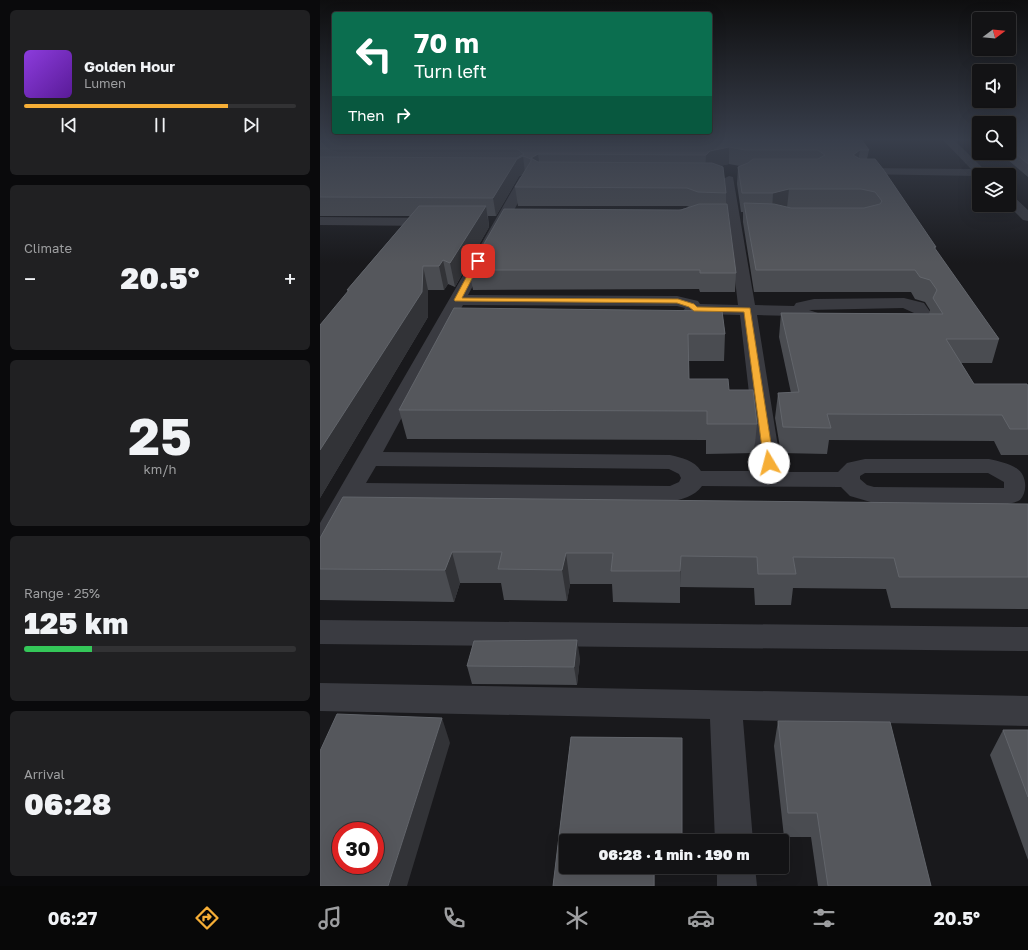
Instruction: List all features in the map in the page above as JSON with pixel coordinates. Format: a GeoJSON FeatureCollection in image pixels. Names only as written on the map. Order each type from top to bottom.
{"type":"FeatureCollection","features":[{"type":"Feature","properties":{"kind":"street"},"geometry":{"type":"LineString","coordinates":[[320,545],[368,459],[456,311],[505,218],[522,180]]}},
{"type":"Feature","properties":{"kind":"street"},"geometry":{"type":"LineString","coordinates":[[730,180],[771,479]]}},
{"type":"Feature","properties":{"kind":"street"},"geometry":{"type":"LineString","coordinates":[[1016,206],[1028,217]]}},
{"type":"Feature","properties":{"kind":"street"},"geometry":{"type":"LineString","coordinates":[[320,221],[445,222]]}},
{"type":"Feature","properties":{"kind":"street"},"geometry":{"type":"LineString","coordinates":[[456,311],[678,301],[692,305],[694,309]]}},
{"type":"Feature","properties":{"kind":"street"},"geometry":{"type":"LineString","coordinates":[[694,309],[800,310],[804,314],[818,318],[910,319],[917,318],[923,313],[918,307],[904,303],[806,304],[800,310]]}},
{"type":"Feature","properties":{"kind":"street"},"geometry":{"type":"LineString","coordinates":[[654,318],[687,316],[693,313],[694,309]]}},
{"type":"Feature","properties":{"kind":"street"},"geometry":{"type":"LineString","coordinates":[[350,491],[670,494],[683,492],[691,486],[693,478],[690,470],[682,464],[670,462],[368,459]]}},
{"type":"Feature","properties":{"kind":"street"},"geometry":{"type":"LineString","coordinates":[[865,466],[989,466],[1009,473],[1022,480],[1016,491],[1011,495],[1002,497],[874,495],[862,493],[852,487],[848,480],[849,473],[855,468],[865,466]]}},
{"type":"Feature","properties":{"kind":"street"},"geometry":{"type":"LineString","coordinates":[[693,478],[848,480]]}},
{"type":"Feature","properties":{"kind":"street"},"geometry":{"type":"LineString","coordinates":[[320,632],[1028,639]]}},
{"type":"Feature","properties":{"kind":"street"},"geometry":{"type":"LineString","coordinates":[[320,697],[1028,711]]}},
{"type":"Feature","properties":{"kind":"street"},"geometry":{"type":"LineString","coordinates":[[726,704],[734,834]]}},
{"type":"Feature","properties":{"kind":"street"},"geometry":{"type":"LineString","coordinates":[[736,874],[737,886]]}},
{"type":"Feature","properties":{"kind":"building"},"geometry":{"type":"Polygon","coordinates":[[[320,180],[504,180],[493,198],[320,197],[320,180]]]}},
{"type":"Feature","properties":{"kind":"building"},"geometry":{"type":"Polygon","coordinates":[[[519,180],[725,180],[726,193],[698,192],[687,188],[515,187],[519,180]]]}},
{"type":"Feature","properties":{"kind":"building"},"geometry":{"type":"Polygon","coordinates":[[[740,180],[891,180],[936,247],[934,247],[999,339],[946,339],[974,384],[1027,384],[1028,429],[1010,429],[1002,415],[827,414],[831,428],[783,427],[778,393],[799,392],[781,313],[943,314],[933,298],[937,290],[930,280],[920,277],[915,270],[756,270],[744,203],[774,204],[791,208],[864,208],[880,204],[882,201],[875,192],[861,189],[789,189],[773,193],[742,193],[740,180]]]}},
{"type":"Feature","properties":{"kind":"building"},"geometry":{"type":"Polygon","coordinates":[[[699,204],[727,204],[736,273],[700,273],[700,270],[469,270],[504,209],[681,210],[699,204]]]}},
{"type":"Feature","properties":{"kind":"building"},"geometry":{"type":"Polygon","coordinates":[[[419,206],[486,206],[450,263],[443,260],[439,266],[423,266],[422,292],[320,450],[320,325],[349,290],[347,290],[419,206]]]}},
{"type":"Feature","properties":{"kind":"building"},"geometry":{"type":"Polygon","coordinates":[[[454,308],[722,311],[725,334],[688,334],[689,379],[728,379],[729,390],[753,390],[757,424],[707,424],[707,411],[399,410],[454,308]]]}},
{"type":"Feature","properties":{"kind":"building"},"geometry":{"type":"Polygon","coordinates":[[[343,497],[1028,504],[1028,577],[899,577],[894,558],[793,557],[796,574],[758,574],[757,557],[681,556],[680,571],[611,571],[613,553],[566,553],[562,570],[498,569],[502,552],[452,552],[445,570],[320,569],[320,538],[343,497]]]}},
{"type":"Feature","properties":{"kind":"building"},"geometry":{"type":"Polygon","coordinates":[[[577,640],[574,667],[467,666],[474,641],[577,640]]]}},
{"type":"Feature","properties":{"kind":"building"},"geometry":{"type":"Polygon","coordinates":[[[337,714],[442,718],[388,886],[320,886],[320,751],[337,714]]]}},
{"type":"Feature","properties":{"kind":"building"},"geometry":{"type":"Polygon","coordinates":[[[778,721],[890,722],[931,886],[828,886],[817,813],[788,813],[778,721]]]}},
{"type":"Feature","properties":{"kind":"building"},"geometry":{"type":"Polygon","coordinates":[[[1003,730],[1028,730],[1028,797],[1003,730]]]}},
{"type":"Feature","properties":{"kind":"building"},"geometry":{"type":"Polygon","coordinates":[[[571,737],[682,738],[682,834],[559,834],[571,737]]]}},
{"type":"Feature","properties":{"kind":"building"},"geometry":{"type":"Polygon","coordinates":[[[559,836],[559,874],[654,874],[654,886],[553,886],[559,836]]]}},
{"type":"Feature","properties":{"kind":"route"},"geometry":{"type":"LineString","coordinates":[[478,261],[457,300],[678,301],[686,302],[692,305],[694,309],[747,310],[769,463]]}}]}
